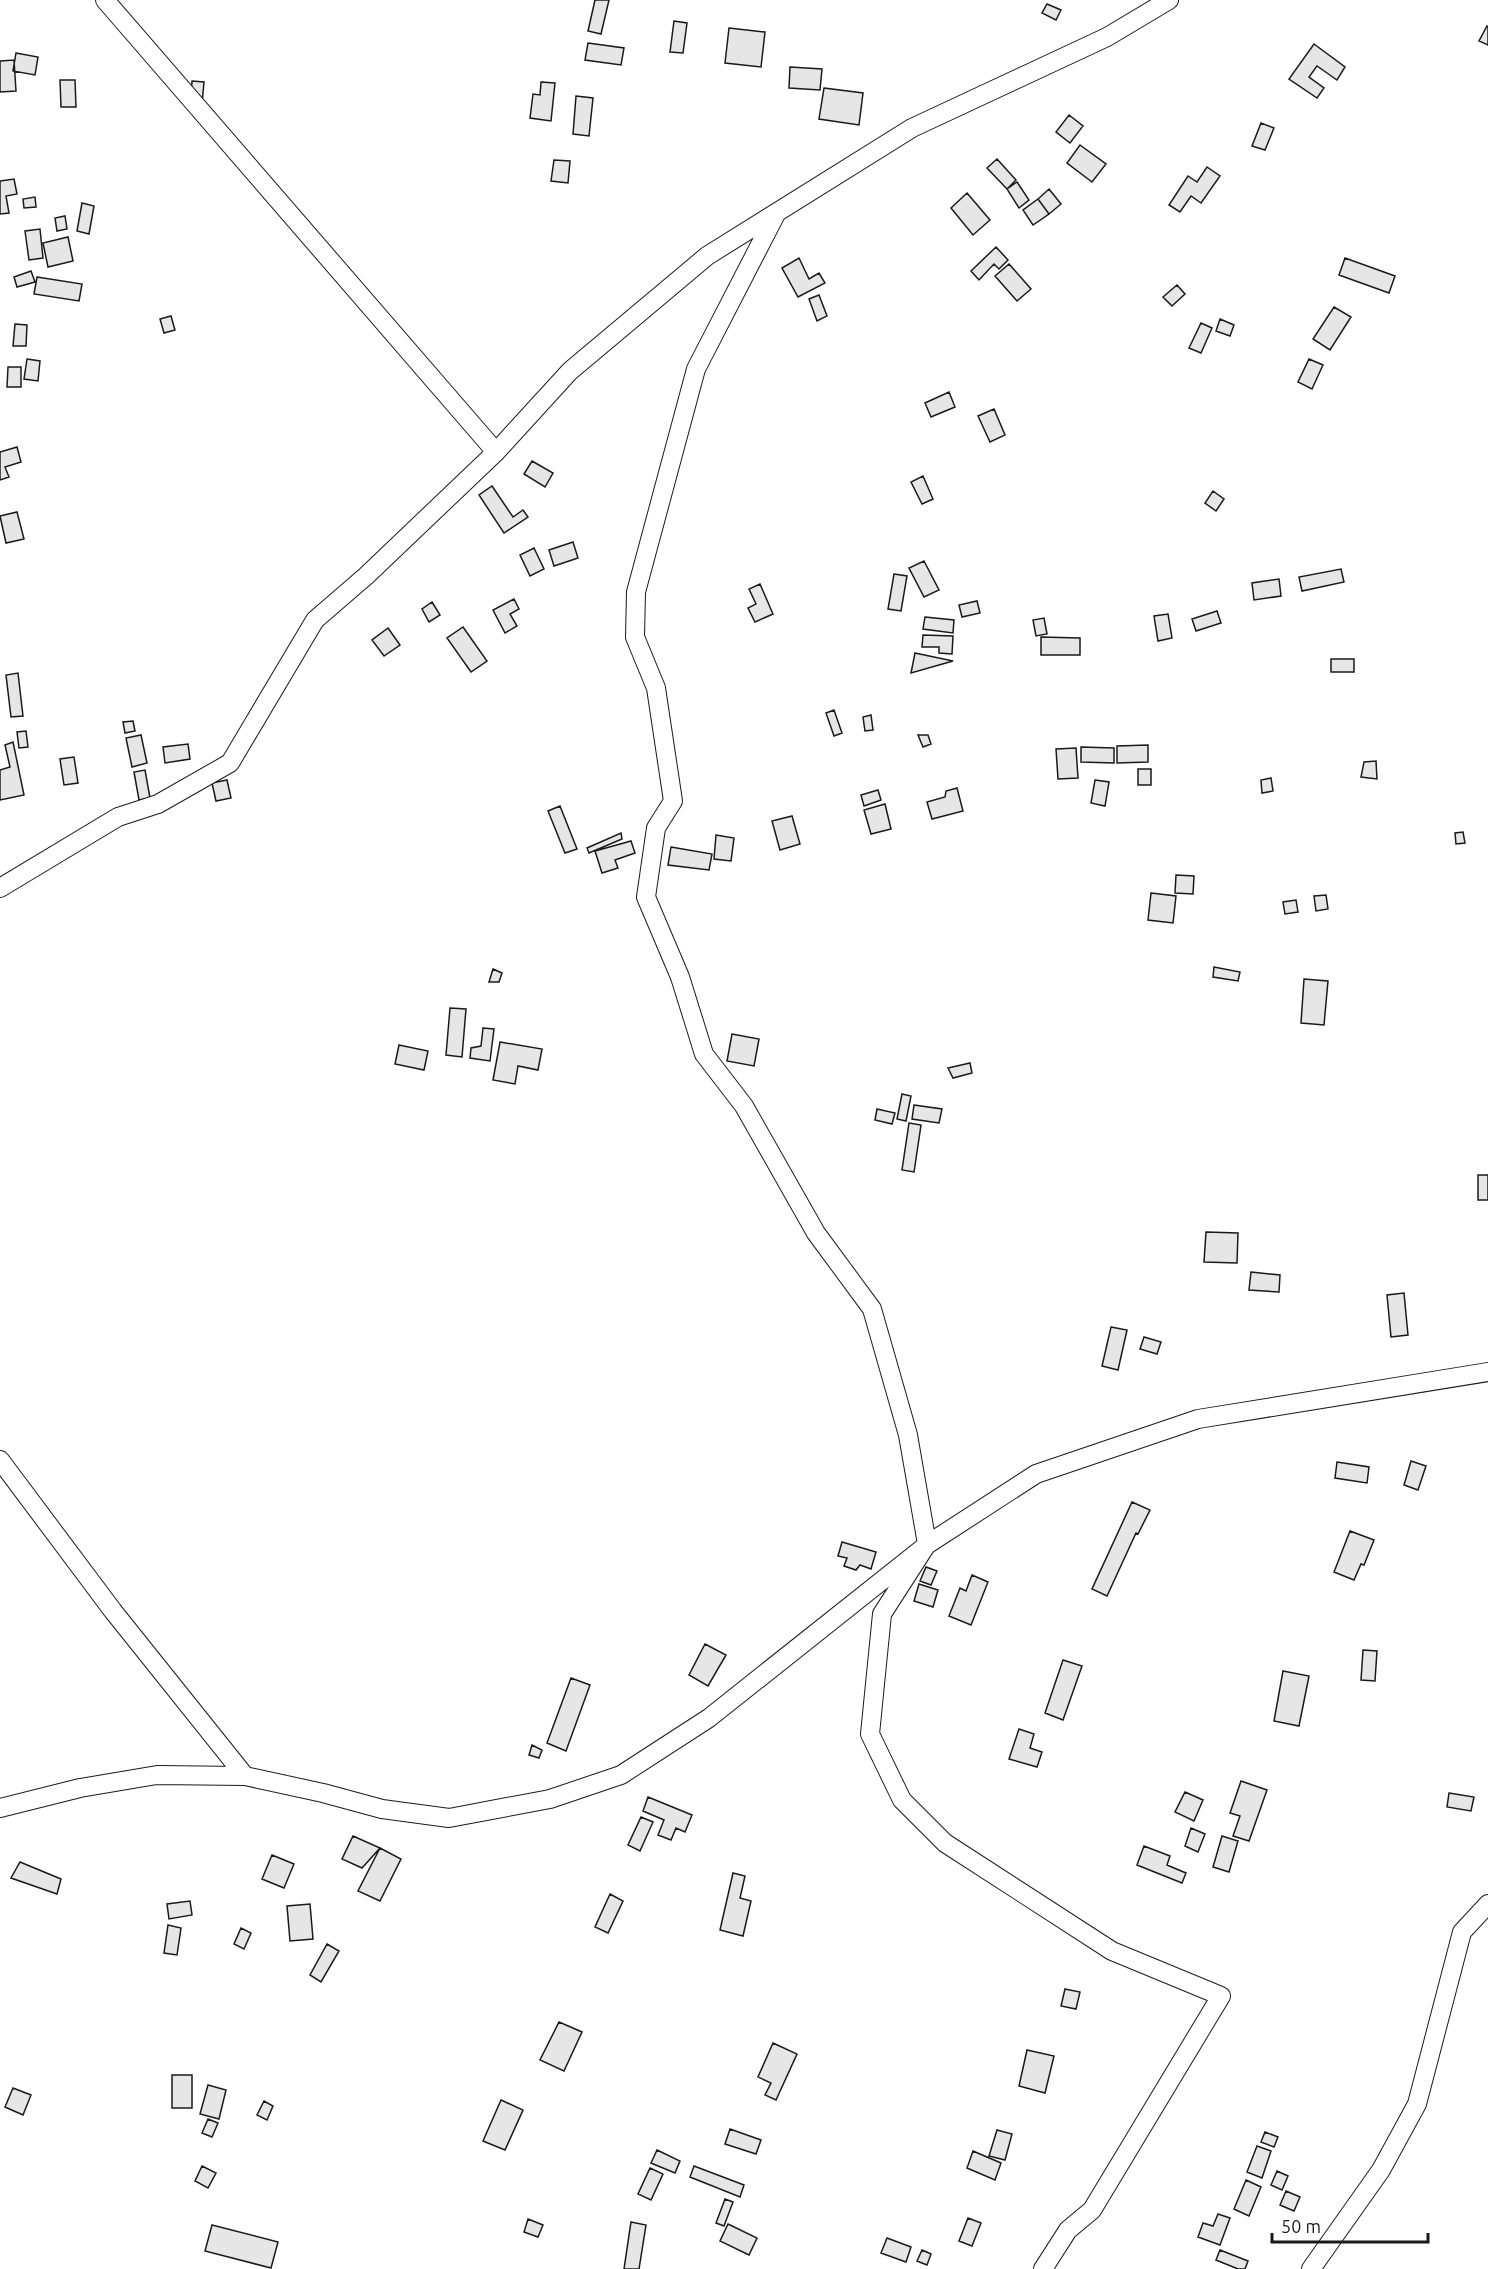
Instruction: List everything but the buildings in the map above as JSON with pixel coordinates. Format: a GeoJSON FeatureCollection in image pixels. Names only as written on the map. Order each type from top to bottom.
{"type":"FeatureCollection","features":[{"type":"Feature","properties":{"kind":"street"},"geometry":{"type":"LineString","coordinates":[[105,0],[496,452]]}},
{"type":"Feature","properties":{"kind":"street"},"geometry":{"type":"LineString","coordinates":[[0,888],[118,817],[158,804],[230,762],[315,620],[366,576],[496,452],[570,371],[707,256],[912,128],[1107,37],[1169,0]]}},
{"type":"Feature","properties":{"kind":"street"},"geometry":{"type":"LineString","coordinates":[[777,212],[696,369],[636,592],[635,637],[656,688],[673,801],[656,828],[646,897],[680,977],[704,1054],[744,1106],[816,1233],[872,1309],[908,1435],[927,1544],[882,1614],[870,1734],[902,1800],[945,1843],[1112,1951],[1221,1996],[1092,2210],[1068,2230],[1043,2269]]}},
{"type":"Feature","properties":{"kind":"street"},"geometry":{"type":"LineString","coordinates":[[0,1808],[80,1788],[157,1775],[245,1776],[382,1809],[449,1818],[550,1799],[621,1775],[709,1718],[927,1544],[1036,1474],[1198,1419],[1488,1371]]}},
{"type":"Feature","properties":{"kind":"street"},"geometry":{"type":"LineString","coordinates":[[0,1460],[112,1611],[245,1776]]}},
{"type":"Feature","properties":{"kind":"street"},"geometry":{"type":"LineString","coordinates":[[1311,2269],[1381,2170],[1417,2104],[1462,1932],[1488,1904]]}}]}
